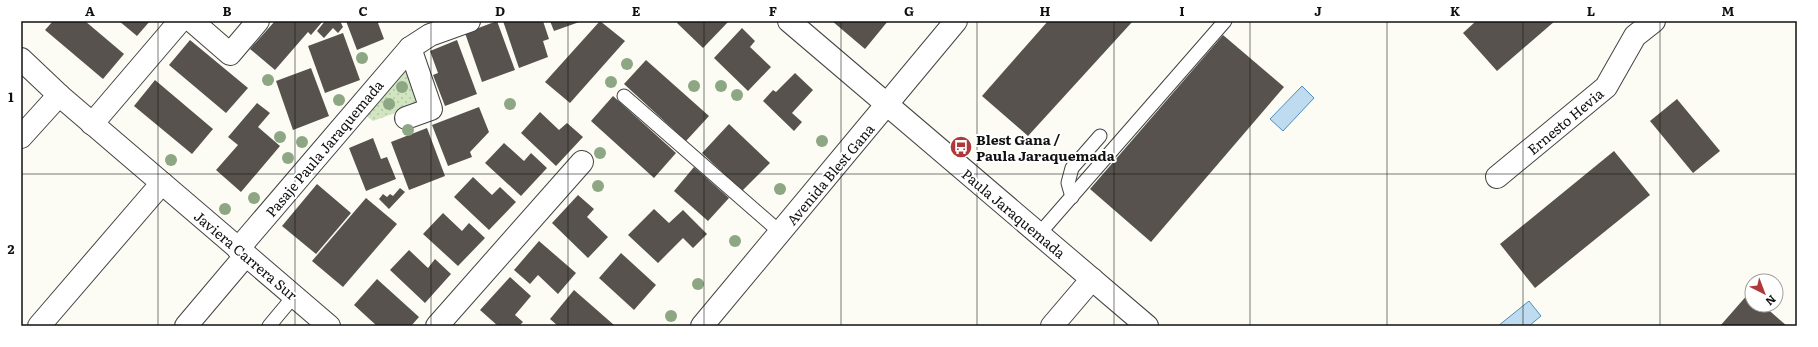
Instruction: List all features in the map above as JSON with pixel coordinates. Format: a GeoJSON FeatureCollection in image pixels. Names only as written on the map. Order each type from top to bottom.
{"type":"FeatureCollection","features":[{"type":"Feature","properties":{"kind":"street"},"geometry":{"type":"LineString","coordinates":[[92,124],[180,21]]}},
{"type":"Feature","properties":{"kind":"street"},"geometry":{"type":"LineString","coordinates":[[192,21],[230,54],[258,21]]}},
{"type":"Feature","properties":{"kind":"street","name":"Pasaje Paula Jaraquemada"},"geometry":{"type":"LineString","coordinates":[[186,326],[242,252],[410,48],[430,35],[469,21]]}},
{"type":"Feature","properties":{"kind":"street","name":"Paula Jaraquemada"},"geometry":{"type":"LineString","coordinates":[[789,21],[1147,326]]}},
{"type":"Feature","properties":{"kind":"street","name":"Avenida Blest Gana"},"geometry":{"type":"LineString","coordinates":[[702,326],[956,21]]}},
{"type":"Feature","properties":{"kind":"street","name":"Ernesto Hevia"},"geometry":{"type":"LineString","coordinates":[[1497,177],[1606,87],[1635,36],[1654,21]]}},
{"type":"Feature","properties":{"kind":"street"},"geometry":{"type":"LineString","coordinates":[[406,118],[431,108],[410,48]]}},
{"type":"Feature","properties":{"kind":"street","name":"Javiera Carrera Sur"},"geometry":{"type":"LineString","coordinates":[[21,60],[59,96],[330,326]]}},
{"type":"Feature","properties":{"kind":"street"},"geometry":{"type":"LineString","coordinates":[[21,137],[59,96]]}},
{"type":"Feature","properties":{"kind":"street"},"geometry":{"type":"LineString","coordinates":[[437,326],[582,162]]}},
{"type":"Feature","properties":{"kind":"street"},"geometry":{"type":"LineString","coordinates":[[39,326],[162,184]]}},
{"type":"Feature","properties":{"kind":"street"},"geometry":{"type":"LineString","coordinates":[[1052,326],[1092,279]]}},
{"type":"Feature","properties":{"kind":"lane"},"geometry":{"type":"LineString","coordinates":[[1039,234],[1226,21]]}},
{"type":"Feature","properties":{"kind":"lane"},"geometry":{"type":"LineString","coordinates":[[624,96],[781,233]]}},
{"type":"Feature","properties":{"kind":"lane"},"geometry":{"type":"LineString","coordinates":[[1072,197],[1068,183],[1072,168],[1100,136]]}},
{"type":"Feature","properties":{"kind":"lane"},"geometry":{"type":"LineString","coordinates":[[269,326],[294,296]]}},
{"type":"Feature","properties":{"kind":"green space"},"geometry":{"type":"Polygon","coordinates":[[[410,56],[426,102],[373,121],[360,111],[410,56]]]}},
{"type":"Feature","properties":{"kind":"water"},"geometry":{"type":"Polygon","coordinates":[[[1302,86],[1314,98],[1283,131],[1270,119],[1302,86]]]}},
{"type":"Feature","properties":{"kind":"water"},"geometry":{"type":"Polygon","coordinates":[[[1529,301],[1541,316],[1529,326],[1498,326],[1529,301]]]}},
{"type":"Feature","properties":{"kind":"building"},"geometry":{"type":"Polygon","coordinates":[[[53,21],[85,21],[124,54],[103,79],[45,30],[53,21]]]}},
{"type":"Feature","properties":{"kind":"building"},"geometry":{"type":"Polygon","coordinates":[[[119,21],[150,21],[137,36],[119,21]]]}},
{"type":"Feature","properties":{"kind":"building"},"geometry":{"type":"Polygon","coordinates":[[[275,21],[323,21],[311,35],[308,32],[275,70],[250,49],[275,21]]]}},
{"type":"Feature","properties":{"kind":"building"},"geometry":{"type":"Polygon","coordinates":[[[325,21],[340,21],[343,27],[338,33],[333,28],[324,38],[317,31],[325,21]]]}},
{"type":"Feature","properties":{"kind":"building"},"geometry":{"type":"Polygon","coordinates":[[[346,21],[382,21],[378,23],[384,39],[357,50],[346,21]]]}},
{"type":"Feature","properties":{"kind":"building"},"geometry":{"type":"Polygon","coordinates":[[[497,21],[515,70],[482,82],[465,33],[497,21]]]}},
{"type":"Feature","properties":{"kind":"building"},"geometry":{"type":"Polygon","coordinates":[[[503,21],[543,21],[549,39],[543,41],[548,57],[519,68],[503,21]]]}},
{"type":"Feature","properties":{"kind":"building"},"geometry":{"type":"Polygon","coordinates":[[[550,21],[582,21],[554,31],[550,21]]]}},
{"type":"Feature","properties":{"kind":"building"},"geometry":{"type":"Polygon","coordinates":[[[600,21],[625,41],[570,103],[545,82],[600,21]]]}},
{"type":"Feature","properties":{"kind":"building"},"geometry":{"type":"Polygon","coordinates":[[[678,21],[729,21],[703,48],[677,23],[678,21]]]}},
{"type":"Feature","properties":{"kind":"building"},"geometry":{"type":"Polygon","coordinates":[[[832,21],[888,21],[865,49],[832,21]]]}},
{"type":"Feature","properties":{"kind":"building"},"geometry":{"type":"Polygon","coordinates":[[[1048,21],[1133,21],[1028,136],[982,96],[1048,21]]]}},
{"type":"Feature","properties":{"kind":"building"},"geometry":{"type":"Polygon","coordinates":[[[1476,21],[1555,21],[1497,71],[1463,33],[1476,21]]]}},
{"type":"Feature","properties":{"kind":"building"},"geometry":{"type":"Polygon","coordinates":[[[742,28],[755,41],[750,47],[771,67],[748,91],[714,58],[742,28]]]}},
{"type":"Feature","properties":{"kind":"building"},"geometry":{"type":"Polygon","coordinates":[[[343,33],[360,80],[325,93],[308,46],[343,33]]]}},
{"type":"Feature","properties":{"kind":"building"},"geometry":{"type":"Polygon","coordinates":[[[1223,35],[1284,87],[1151,242],[1090,189],[1223,35]]]}},
{"type":"Feature","properties":{"kind":"building"},"geometry":{"type":"Polygon","coordinates":[[[190,40],[248,88],[226,113],[169,65],[190,40]]]}},
{"type":"Feature","properties":{"kind":"building"},"geometry":{"type":"Polygon","coordinates":[[[457,40],[477,94],[445,106],[433,75],[438,73],[430,51],[457,40]]]}},
{"type":"Feature","properties":{"kind":"building"},"geometry":{"type":"Polygon","coordinates":[[[646,60],[709,116],[686,141],[624,84],[646,60]]]}},
{"type":"Feature","properties":{"kind":"building"},"geometry":{"type":"Polygon","coordinates":[[[311,68],[329,116],[293,130],[276,81],[311,68]]]}},
{"type":"Feature","properties":{"kind":"building"},"geometry":{"type":"Polygon","coordinates":[[[795,73],[813,90],[792,113],[802,122],[794,131],[763,101],[773,90],[776,92],[795,73]]]}},
{"type":"Feature","properties":{"kind":"building"},"geometry":{"type":"Polygon","coordinates":[[[155,80],[213,129],[192,154],[134,106],[155,80]]]}},
{"type":"Feature","properties":{"kind":"building"},"geometry":{"type":"Polygon","coordinates":[[[613,96],[676,153],[654,178],[591,121],[613,96]]]}},
{"type":"Feature","properties":{"kind":"building"},"geometry":{"type":"Polygon","coordinates":[[[1677,99],[1720,151],[1693,173],[1650,121],[1677,99]]]}},
{"type":"Feature","properties":{"kind":"building"},"geometry":{"type":"Polygon","coordinates":[[[257,103],[270,113],[258,127],[280,146],[241,192],[216,170],[238,145],[228,137],[257,103]]]}},
{"type":"Feature","properties":{"kind":"building"},"geometry":{"type":"Polygon","coordinates":[[[479,107],[489,132],[470,152],[472,157],[448,166],[432,125],[479,107]]]}},
{"type":"Feature","properties":{"kind":"building"},"geometry":{"type":"Polygon","coordinates":[[[540,112],[559,130],[567,123],[583,137],[556,166],[521,133],[540,112]]]}},
{"type":"Feature","properties":{"kind":"building"},"geometry":{"type":"Polygon","coordinates":[[[729,124],[770,163],[742,191],[702,153],[729,124]]]}},
{"type":"Feature","properties":{"kind":"building"},"geometry":{"type":"Polygon","coordinates":[[[427,128],[445,176],[409,190],[391,142],[427,128]]]}},
{"type":"Feature","properties":{"kind":"building"},"geometry":{"type":"Polygon","coordinates":[[[373,138],[381,159],[387,157],[396,179],[366,191],[349,148],[373,138]]]}},
{"type":"Feature","properties":{"kind":"building"},"geometry":{"type":"Polygon","coordinates":[[[504,143],[524,161],[531,153],[547,168],[521,196],[485,163],[504,143]]]}},
{"type":"Feature","properties":{"kind":"building"},"geometry":{"type":"Polygon","coordinates":[[[1614,151],[1650,195],[1535,288],[1500,244],[1614,151]]]}},
{"type":"Feature","properties":{"kind":"building"},"geometry":{"type":"Polygon","coordinates":[[[694,167],[729,198],[708,221],[674,191],[694,167]]]}},
{"type":"Feature","properties":{"kind":"building"},"geometry":{"type":"Polygon","coordinates":[[[473,177],[492,195],[500,187],[516,202],[489,230],[454,197],[473,177]]]}},
{"type":"Feature","properties":{"kind":"building"},"geometry":{"type":"Polygon","coordinates":[[[317,184],[351,213],[316,254],[282,226],[317,184]]]}},
{"type":"Feature","properties":{"kind":"building"},"geometry":{"type":"Polygon","coordinates":[[[400,188],[405,192],[389,209],[379,199],[383,194],[387,197],[390,194],[393,196],[400,188]]]}},
{"type":"Feature","properties":{"kind":"building"},"geometry":{"type":"Polygon","coordinates":[[[578,195],[594,209],[587,217],[608,237],[588,258],[552,223],[578,195]]]}},
{"type":"Feature","properties":{"kind":"building"},"geometry":{"type":"Polygon","coordinates":[[[366,198],[397,224],[343,287],[312,261],[366,198]]]}},
{"type":"Feature","properties":{"kind":"building"},"geometry":{"type":"Polygon","coordinates":[[[654,209],[669,223],[683,210],[707,234],[693,248],[683,238],[658,263],[628,235],[654,209]]]}},
{"type":"Feature","properties":{"kind":"building"},"geometry":{"type":"Polygon","coordinates":[[[443,213],[462,231],[469,223],[485,238],[458,266],[423,234],[443,213]]]}},
{"type":"Feature","properties":{"kind":"building"},"geometry":{"type":"Polygon","coordinates":[[[539,241],[576,273],[558,294],[538,275],[530,284],[514,270],[539,241]]]}},
{"type":"Feature","properties":{"kind":"building"},"geometry":{"type":"Polygon","coordinates":[[[409,250],[428,268],[435,259],[451,274],[425,303],[390,270],[409,250]]]}},
{"type":"Feature","properties":{"kind":"building"},"geometry":{"type":"Polygon","coordinates":[[[621,253],[656,285],[634,310],[599,278],[621,253]]]}},
{"type":"Feature","properties":{"kind":"building"},"geometry":{"type":"Polygon","coordinates":[[[510,277],[531,296],[515,315],[523,322],[519,326],[498,326],[480,310],[510,277]]]}},
{"type":"Feature","properties":{"kind":"building"},"geometry":{"type":"Polygon","coordinates":[[[377,279],[419,317],[411,326],[377,326],[354,305],[377,279]]]}},
{"type":"Feature","properties":{"kind":"building"},"geometry":{"type":"Polygon","coordinates":[[[574,290],[614,325],[558,326],[550,319],[574,290]]]}},
{"type":"Feature","properties":{"kind":"building"},"geometry":{"type":"Polygon","coordinates":[[[1744,299],[1744,313],[1772,313],[1787,326],[1720,326],[1744,299]]]}},
{"type":"Feature","properties":{"kind":"place","name":"Blest Gana / Paula Jaraquemada"},"geometry":{"type":"Point","coordinates":[961,147]}}]}
